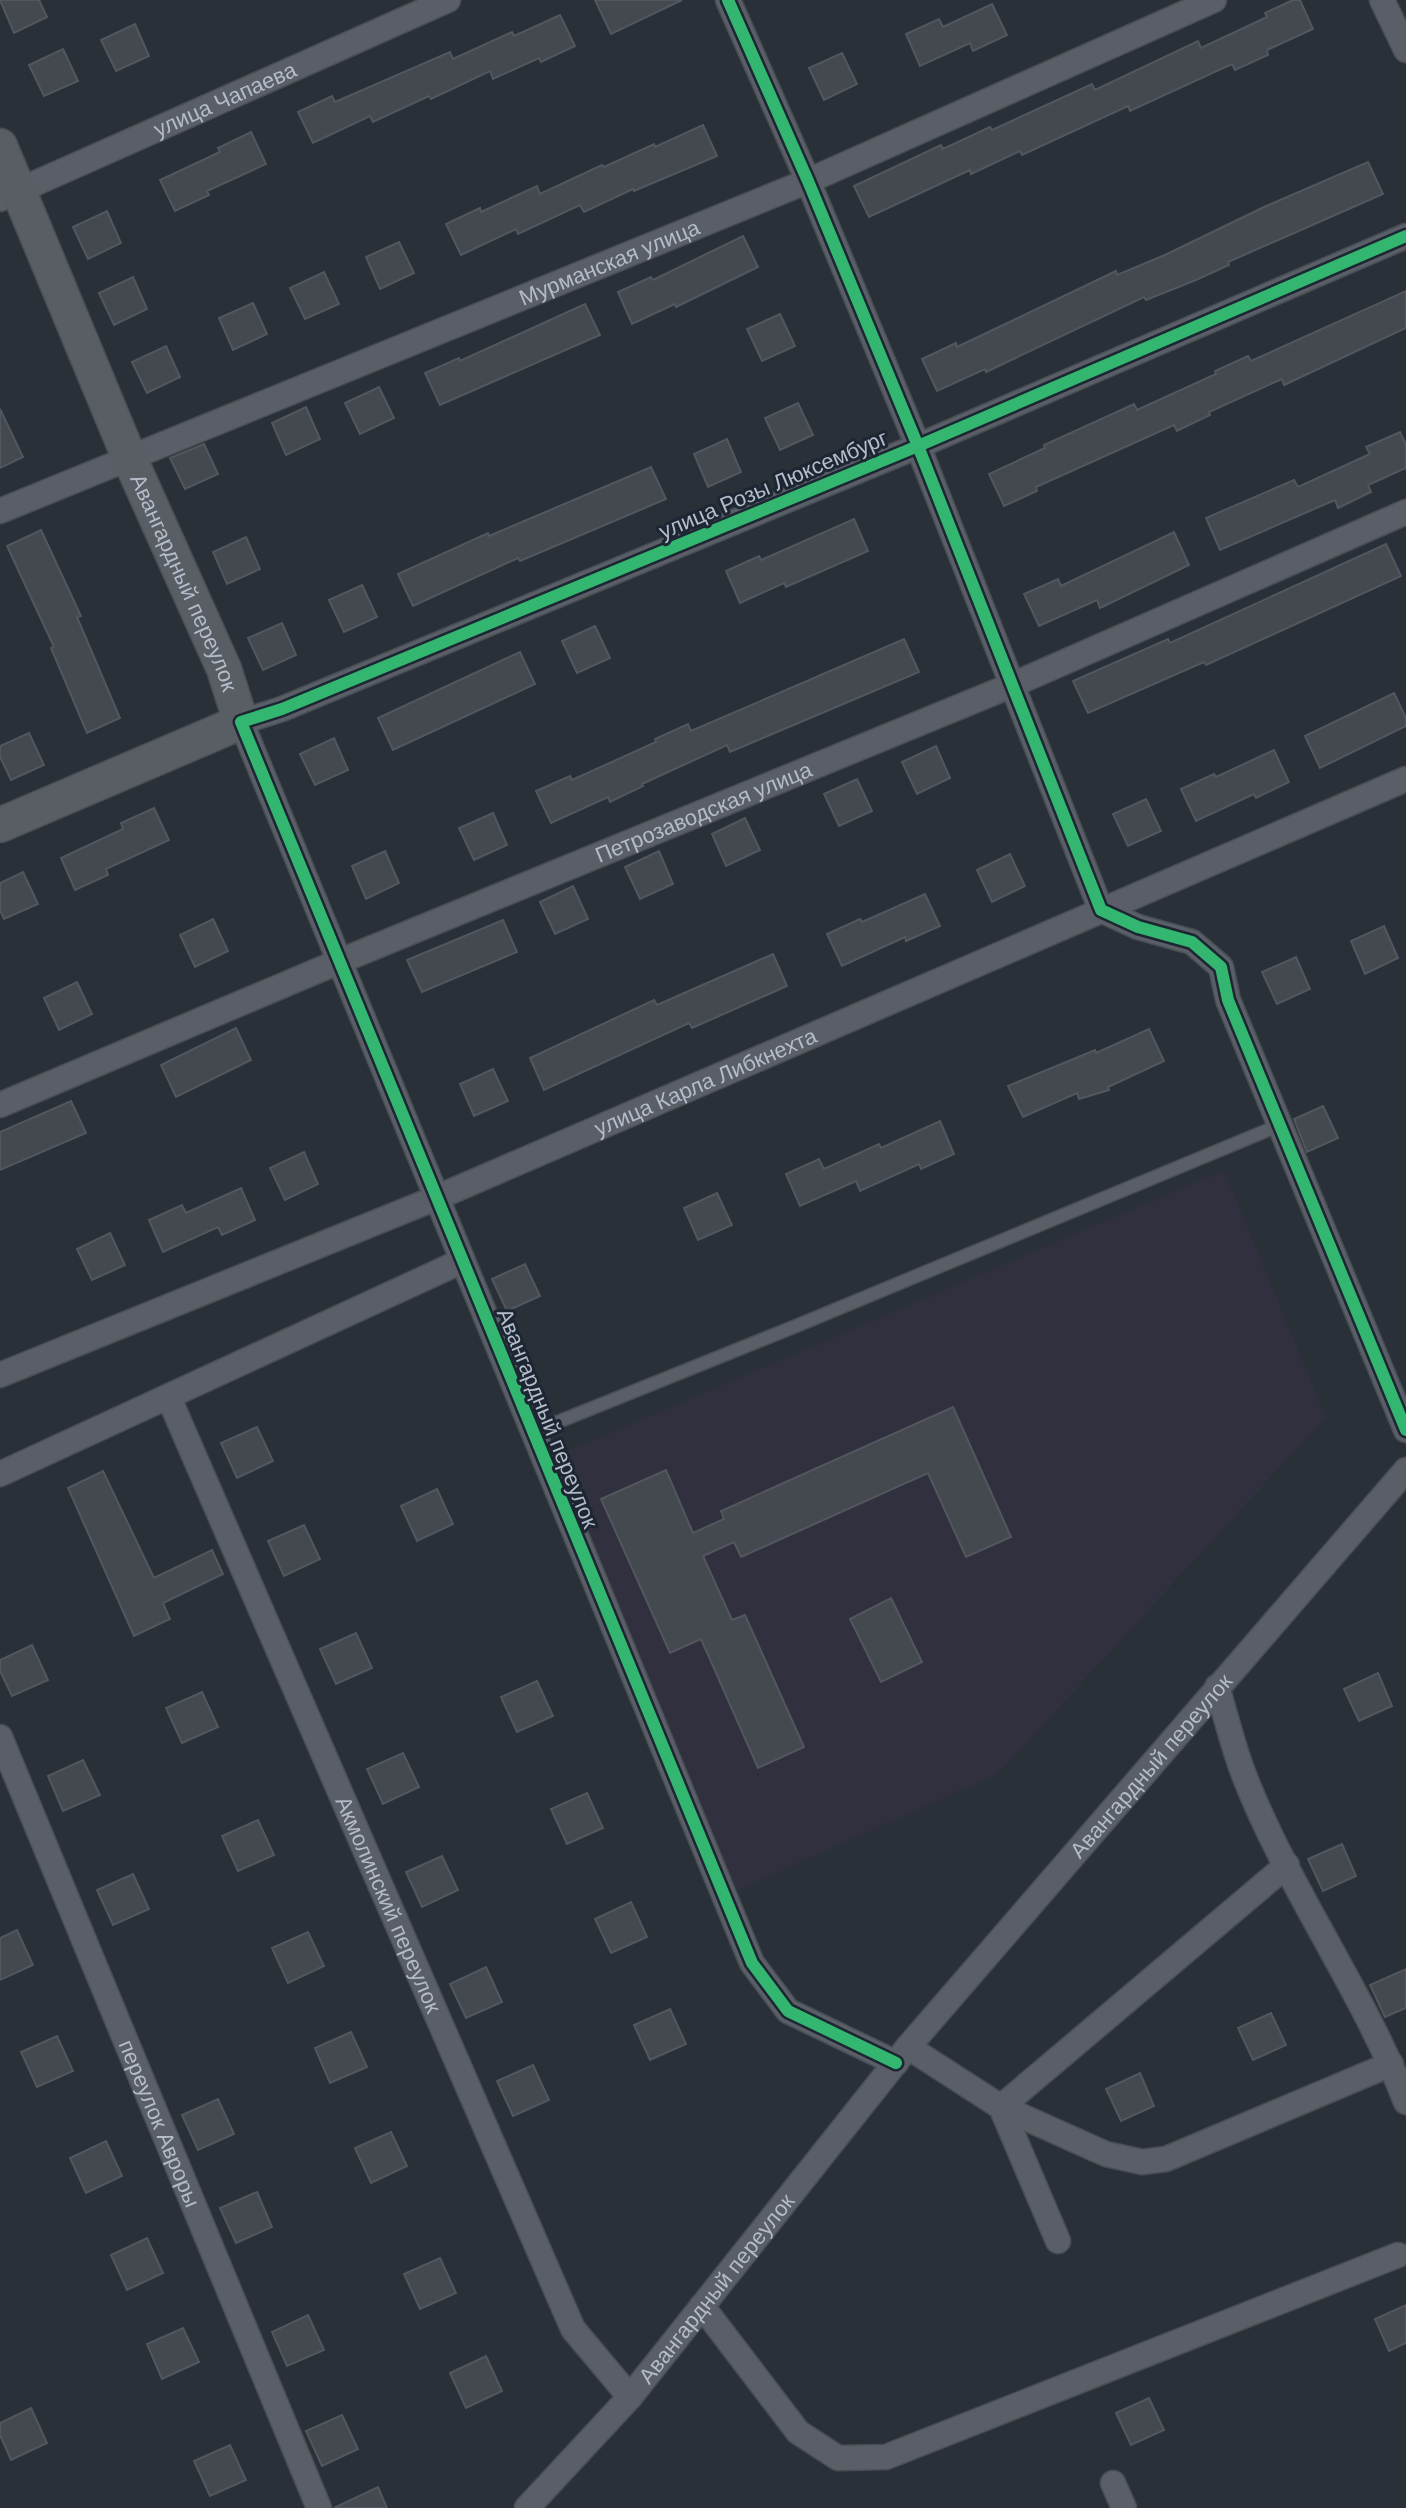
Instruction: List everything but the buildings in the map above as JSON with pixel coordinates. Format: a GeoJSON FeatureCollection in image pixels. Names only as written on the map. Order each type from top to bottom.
{"type":"FeatureCollection","features":[{"type":"Feature","properties":{"kind":"main road","name":"Авангардный переулок"},"geometry":{"type":"LineString","coordinates":[[0,146],[10,195],[224,669],[241,722]]}},
{"type":"Feature","properties":{"kind":"main road","name":"улица Розы Люксембург"},"geometry":{"type":"LineString","coordinates":[[0,825],[241,722]]}},
{"type":"Feature","properties":{"kind":"street","name":"улица Чапаева"},"geometry":{"type":"LineString","coordinates":[[10,195],[448,0]]}},
{"type":"Feature","properties":{"kind":"street"},"geometry":{"type":"LineString","coordinates":[[728,0],[808,181],[918,446],[1010,686],[1101,910],[1138,927],[1192,942],[1221,967],[1228,1000],[1406,1430]]}},
{"type":"Feature","properties":{"kind":"street","name":"Мурманская улица"},"geometry":{"type":"LineString","coordinates":[[0,511],[808,181],[1214,0]]}},
{"type":"Feature","properties":{"kind":"street"},"geometry":{"type":"LineString","coordinates":[[1382,0],[1406,50]]}},
{"type":"Feature","properties":{"kind":"street","name":"улица Розы Люксембург"},"geometry":{"type":"LineString","coordinates":[[241,722],[297,703],[918,446],[1406,236]]}},
{"type":"Feature","properties":{"kind":"street","name":"Петрозаводская улица"},"geometry":{"type":"LineString","coordinates":[[0,1105],[338,962],[1010,686],[1406,512]]}},
{"type":"Feature","properties":{"kind":"street","name":"Авангардный переулок"},"geometry":{"type":"LineString","coordinates":[[241,722],[752,1963],[788,2011],[902,2055]]}},
{"type":"Feature","properties":{"kind":"street","name":"улица Карла Либкнехта"},"geometry":{"type":"LineString","coordinates":[[0,1375],[436,1198],[1406,779]]}},
{"type":"Feature","properties":{"kind":"street"},"geometry":{"type":"LineString","coordinates":[[0,1474],[462,1261]]}},
{"type":"Feature","properties":{"kind":"street","name":"Акмолинский переулок"},"geometry":{"type":"LineString","coordinates":[[169,1398],[573,2329],[630,2397]]}},
{"type":"Feature","properties":{"kind":"street","name":"Авангардный переулок"},"geometry":{"type":"LineString","coordinates":[[527,2508],[630,2397],[902,2055],[1406,1470]]}},
{"type":"Feature","properties":{"kind":"street"},"geometry":{"type":"LineString","coordinates":[[1217,1687],[1243,1774],[1391,2064],[1406,2102]]}},
{"type":"Feature","properties":{"kind":"street","name":"переулок Авроры"},"geometry":{"type":"LineString","coordinates":[[0,1737],[319,2508]]}},
{"type":"Feature","properties":{"kind":"street"},"geometry":{"type":"LineString","coordinates":[[1001,2107],[1287,1865]]}},
{"type":"Feature","properties":{"kind":"street"},"geometry":{"type":"LineString","coordinates":[[902,2055],[1001,2107],[1106,2154],[1142,2162],[1166,2159],[1391,2064]]}},
{"type":"Feature","properties":{"kind":"street"},"geometry":{"type":"LineString","coordinates":[[1001,2107],[1058,2241]]}},
{"type":"Feature","properties":{"kind":"street"},"geometry":{"type":"LineString","coordinates":[[702,2306],[798,2432],[838,2458],[886,2457],[1398,2255]]}},
{"type":"Feature","properties":{"kind":"street"},"geometry":{"type":"LineString","coordinates":[[1113,2483],[1124,2508]]}},
{"type":"Feature","properties":{"kind":"lane"},"geometry":{"type":"LineString","coordinates":[[533,1432],[1280,1125]]}},
{"type":"Feature","properties":{"kind":"shaded area"},"geometry":{"type":"Polygon","coordinates":[[[1224,1170],[1326,1417],[998,1774],[732,1893],[547,1460],[1224,1170]]]}},
{"type":"Feature","properties":{"kind":"cycle path"},"geometry":{"type":"LineString","coordinates":[[728,0],[808,181],[918,446],[1101,910],[1138,927],[1192,942],[1221,967],[1228,1000],[1406,1430]]}},
{"type":"Feature","properties":{"kind":"cycle path"},"geometry":{"type":"LineString","coordinates":[[896,2063],[788,2011],[752,1963],[241,722],[282,709],[918,446],[1406,236]]}}]}
